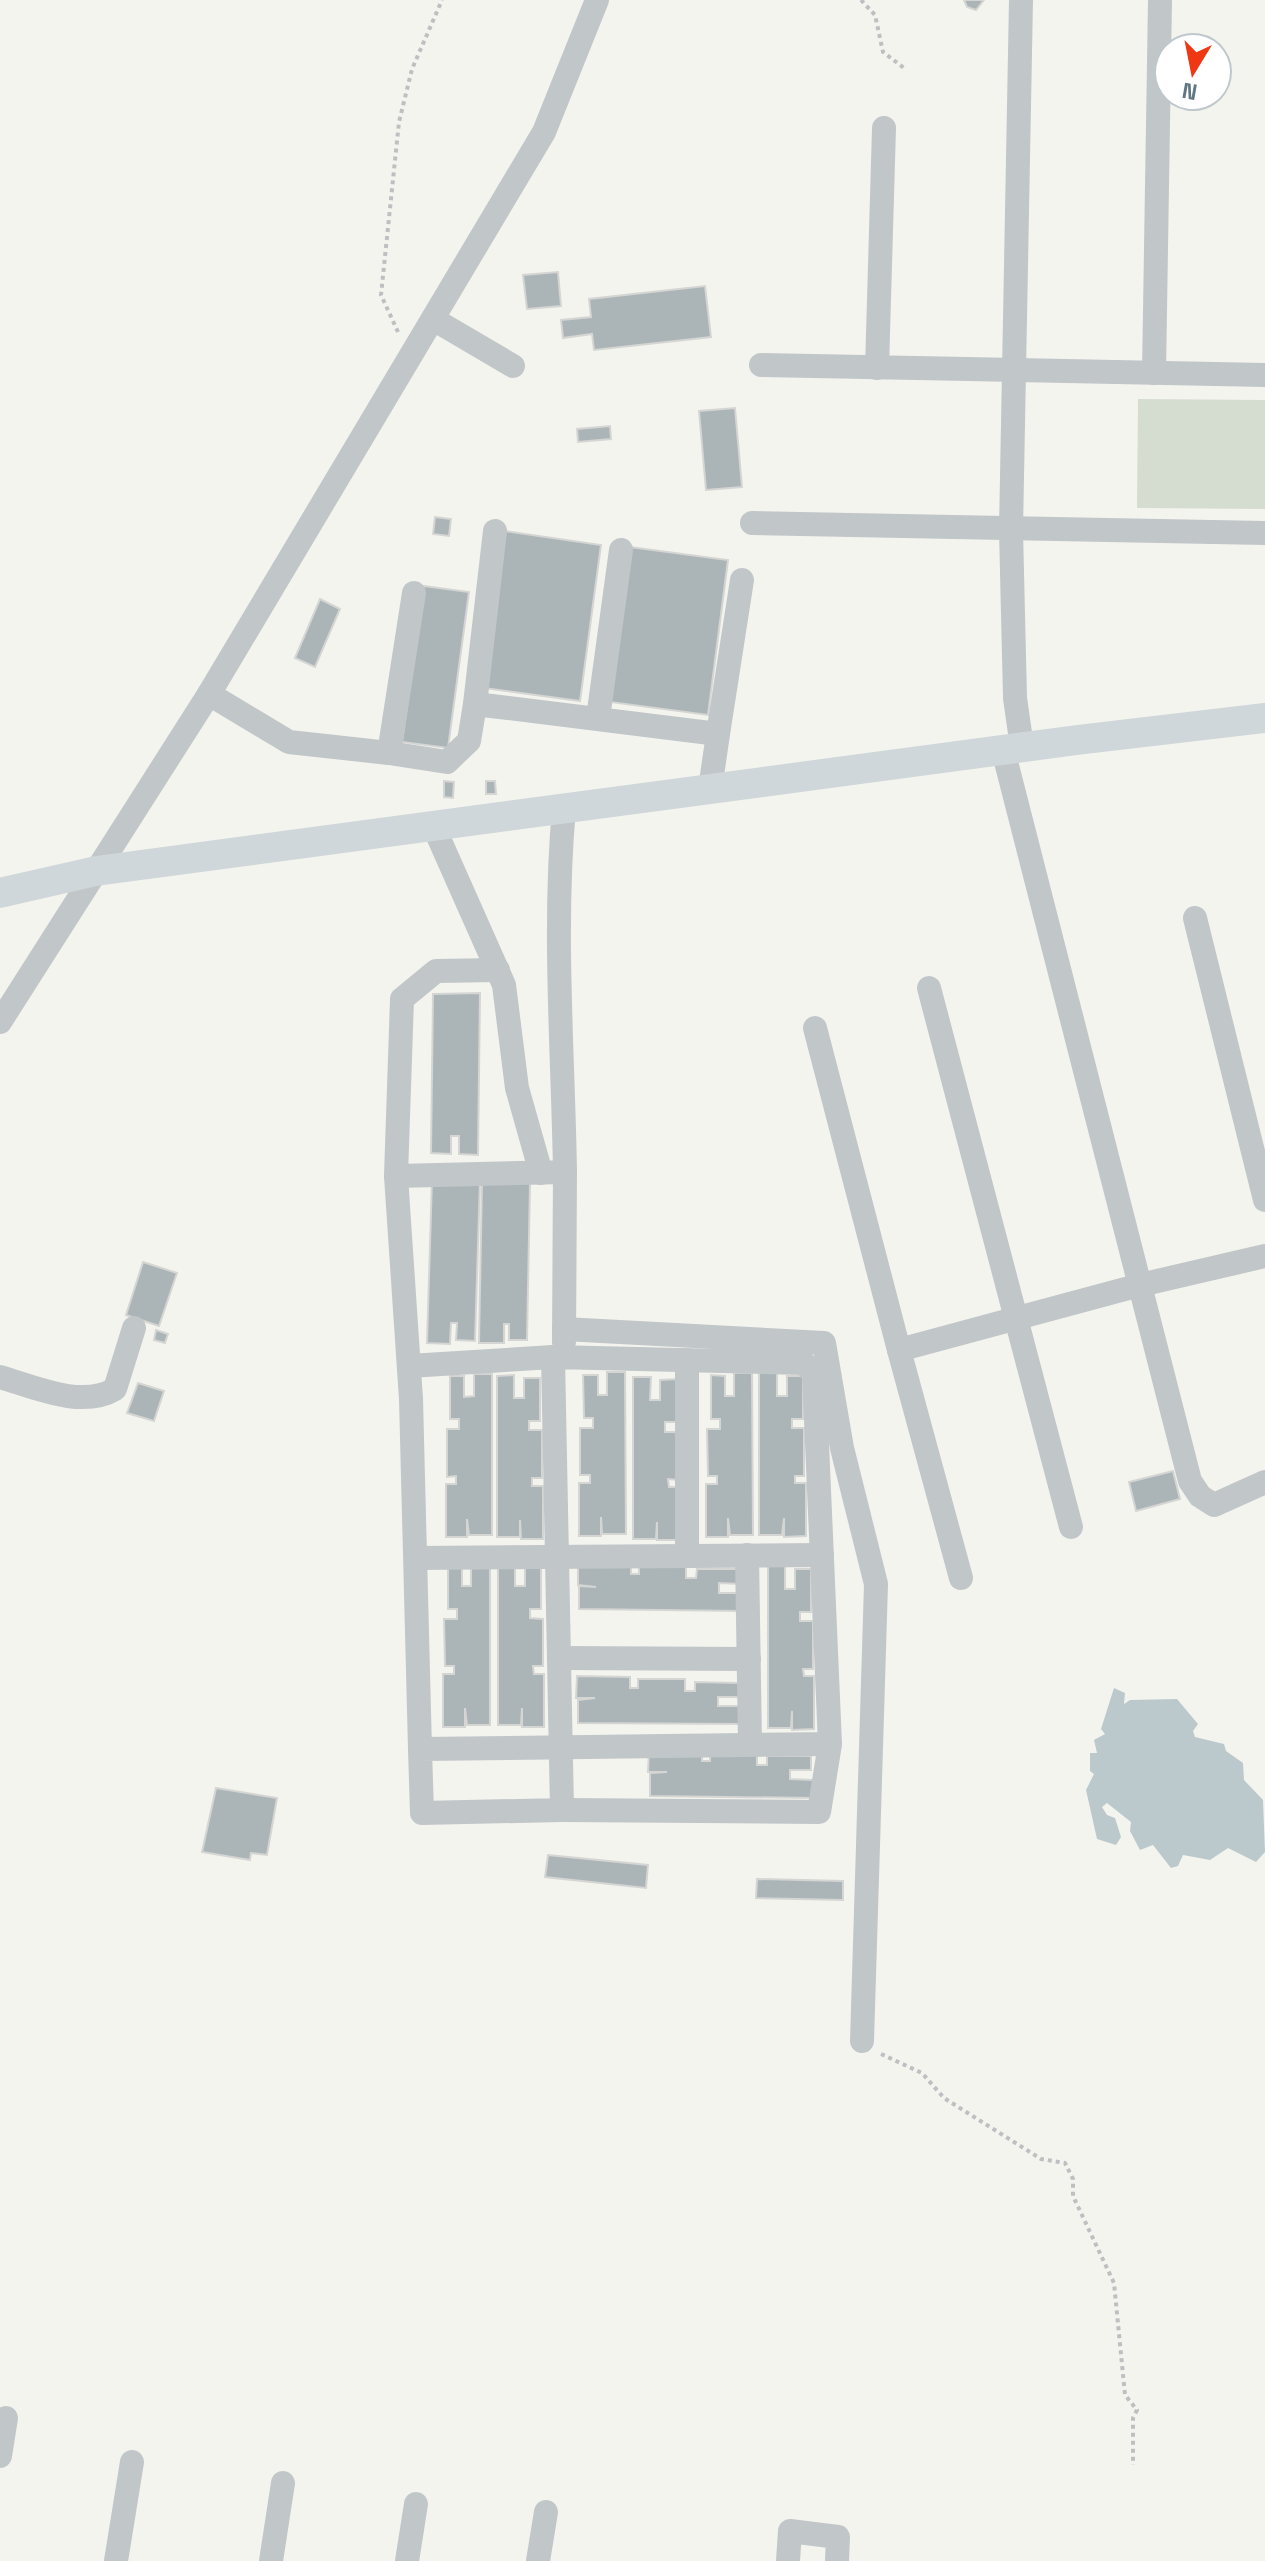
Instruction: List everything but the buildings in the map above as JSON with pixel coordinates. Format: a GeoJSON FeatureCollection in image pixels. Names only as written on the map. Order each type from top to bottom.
{"type":"FeatureCollection","features":[{"type":"Feature","properties":{"kind":"main road"},"geometry":{"type":"LineString","coordinates":[[0,893],[96,871],[433,825],[1012,749],[1261,726]]}},
{"type":"Feature","properties":{"kind":"street"},"geometry":{"type":"LineString","coordinates":[[0,1022],[209,694],[544,132],[597,0]]}},
{"type":"Feature","properties":{"kind":"street"},"geometry":{"type":"LineString","coordinates":[[1021,0],[1017,371],[1011,530],[1015,698],[1012,749],[1190,1481],[1200,1496],[1214,1505],[1265,1482]]}},
{"type":"Feature","properties":{"kind":"street"},"geometry":{"type":"LineString","coordinates":[[1154,373],[1160,0]]}},
{"type":"Feature","properties":{"kind":"street"},"geometry":{"type":"LineString","coordinates":[[877,368],[884,128]]}},
{"type":"Feature","properties":{"kind":"street"},"geometry":{"type":"LineString","coordinates":[[433,319],[513,366]]}},
{"type":"Feature","properties":{"kind":"street"},"geometry":{"type":"LineString","coordinates":[[761,365],[1265,375]]}},
{"type":"Feature","properties":{"kind":"street"},"geometry":{"type":"LineString","coordinates":[[752,523],[1265,533]]}},
{"type":"Feature","properties":{"kind":"street"},"geometry":{"type":"LineString","coordinates":[[209,694],[289,742],[447,762],[469,741],[495,531]]}},
{"type":"Feature","properties":{"kind":"street"},"geometry":{"type":"LineString","coordinates":[[598,718],[621,550]]}},
{"type":"Feature","properties":{"kind":"street"},"geometry":{"type":"LineString","coordinates":[[710,789],[742,580]]}},
{"type":"Feature","properties":{"kind":"street"},"geometry":{"type":"LineString","coordinates":[[389,753],[414,593]]}},
{"type":"Feature","properties":{"kind":"street"},"geometry":{"type":"LineString","coordinates":[[475,704],[718,734]]}},
{"type":"Feature","properties":{"kind":"street"},"geometry":{"type":"LineString","coordinates":[[562,1810],[557,1555],[558,1357],[564,1329],[553,1172],[559,867],[564,808]]}},
{"type":"Feature","properties":{"kind":"street"},"geometry":{"type":"LineString","coordinates":[[433,825],[504,985],[517,1088],[553,1172]]}},
{"type":"Feature","properties":{"kind":"street"},"geometry":{"type":"LineString","coordinates":[[1195,918],[1265,1200]]}},
{"type":"Feature","properties":{"kind":"street"},"geometry":{"type":"LineString","coordinates":[[409,1366],[558,1357],[804,1363],[814,1374],[830,1744],[819,1812],[562,1810],[422,1813],[409,1366],[396,1176],[402,999],[436,971],[498,970]]}},
{"type":"Feature","properties":{"kind":"street"},"geometry":{"type":"LineString","coordinates":[[929,988],[1013,1319],[1071,1527]]}},
{"type":"Feature","properties":{"kind":"street"},"geometry":{"type":"LineString","coordinates":[[815,1028],[961,1578]]}},
{"type":"Feature","properties":{"kind":"street"},"geometry":{"type":"LineString","coordinates":[[396,1176],[553,1172]]}},
{"type":"Feature","properties":{"kind":"street"},"geometry":{"type":"LineString","coordinates":[[899,1350],[1140,1285],[1265,1256]]}},
{"type":"Feature","properties":{"kind":"street"},"geometry":{"type":"LineString","coordinates":[[0,1377],[77,1397],[105,1395],[115,1389],[134,1328]]}},
{"type":"Feature","properties":{"kind":"street"},"geometry":{"type":"LineString","coordinates":[[564,1329],[824,1343],[842,1448],[876,1584],[862,2041]]}},
{"type":"Feature","properties":{"kind":"street"},"geometry":{"type":"LineString","coordinates":[[687,1360],[687,1555]]}},
{"type":"Feature","properties":{"kind":"street"},"geometry":{"type":"LineString","coordinates":[[747,1555],[750,1744]]}},
{"type":"Feature","properties":{"kind":"street"},"geometry":{"type":"LineString","coordinates":[[416,1558],[822,1555]]}},
{"type":"Feature","properties":{"kind":"street"},"geometry":{"type":"LineString","coordinates":[[559,1658],[749,1659]]}},
{"type":"Feature","properties":{"kind":"street"},"geometry":{"type":"LineString","coordinates":[[420,1749],[830,1744]]}},
{"type":"Feature","properties":{"kind":"street"},"geometry":{"type":"LineString","coordinates":[[0,2456],[6,2418]]}},
{"type":"Feature","properties":{"kind":"street"},"geometry":{"type":"LineString","coordinates":[[116,2561],[132,2462]]}},
{"type":"Feature","properties":{"kind":"street"},"geometry":{"type":"LineString","coordinates":[[271,2561],[283,2483]]}},
{"type":"Feature","properties":{"kind":"street"},"geometry":{"type":"LineString","coordinates":[[407,2561],[416,2504]]}},
{"type":"Feature","properties":{"kind":"street"},"geometry":{"type":"LineString","coordinates":[[538,2561],[546,2512]]}},
{"type":"Feature","properties":{"kind":"street"},"geometry":{"type":"LineString","coordinates":[[788,2561],[790,2531],[838,2537],[837,2561]]}},
{"type":"Feature","properties":{"kind":"path"},"geometry":{"type":"LineString","coordinates":[[418,344],[394,330],[381,295],[399,122],[412,69],[442,0]]}},
{"type":"Feature","properties":{"kind":"path"},"geometry":{"type":"LineString","coordinates":[[861,0],[875,15],[883,52],[904,68]]}},
{"type":"Feature","properties":{"kind":"path"},"geometry":{"type":"LineString","coordinates":[[862,2041],[922,2073],[944,2098],[1041,2159],[1065,2163],[1073,2179],[1073,2196],[1114,2283],[1125,2395],[1137,2410],[1133,2418],[1133,2465]]}},
{"type":"Feature","properties":{"kind":"shaded area"},"geometry":{"type":"Polygon","coordinates":[[[1138,399],[1265,400],[1265,509],[1137,508],[1138,399]]]}},
{"type":"Feature","properties":{"kind":"shaded area"},"geometry":{"type":"Polygon","coordinates":[[[1114,1688],[1125,1693],[1124,1704],[1130,1700],[1177,1699],[1198,1724],[1193,1731],[1195,1737],[1224,1744],[1226,1751],[1243,1763],[1244,1780],[1263,1800],[1265,1852],[1256,1862],[1228,1848],[1210,1860],[1183,1855],[1178,1866],[1171,1868],[1153,1845],[1140,1850],[1130,1831],[1131,1822],[1107,1803],[1102,1807],[1107,1815],[1115,1818],[1121,1837],[1116,1845],[1097,1839],[1086,1790],[1094,1774],[1090,1771],[1090,1753],[1097,1753],[1094,1740],[1105,1734],[1101,1729],[1114,1688]]]}}]}
